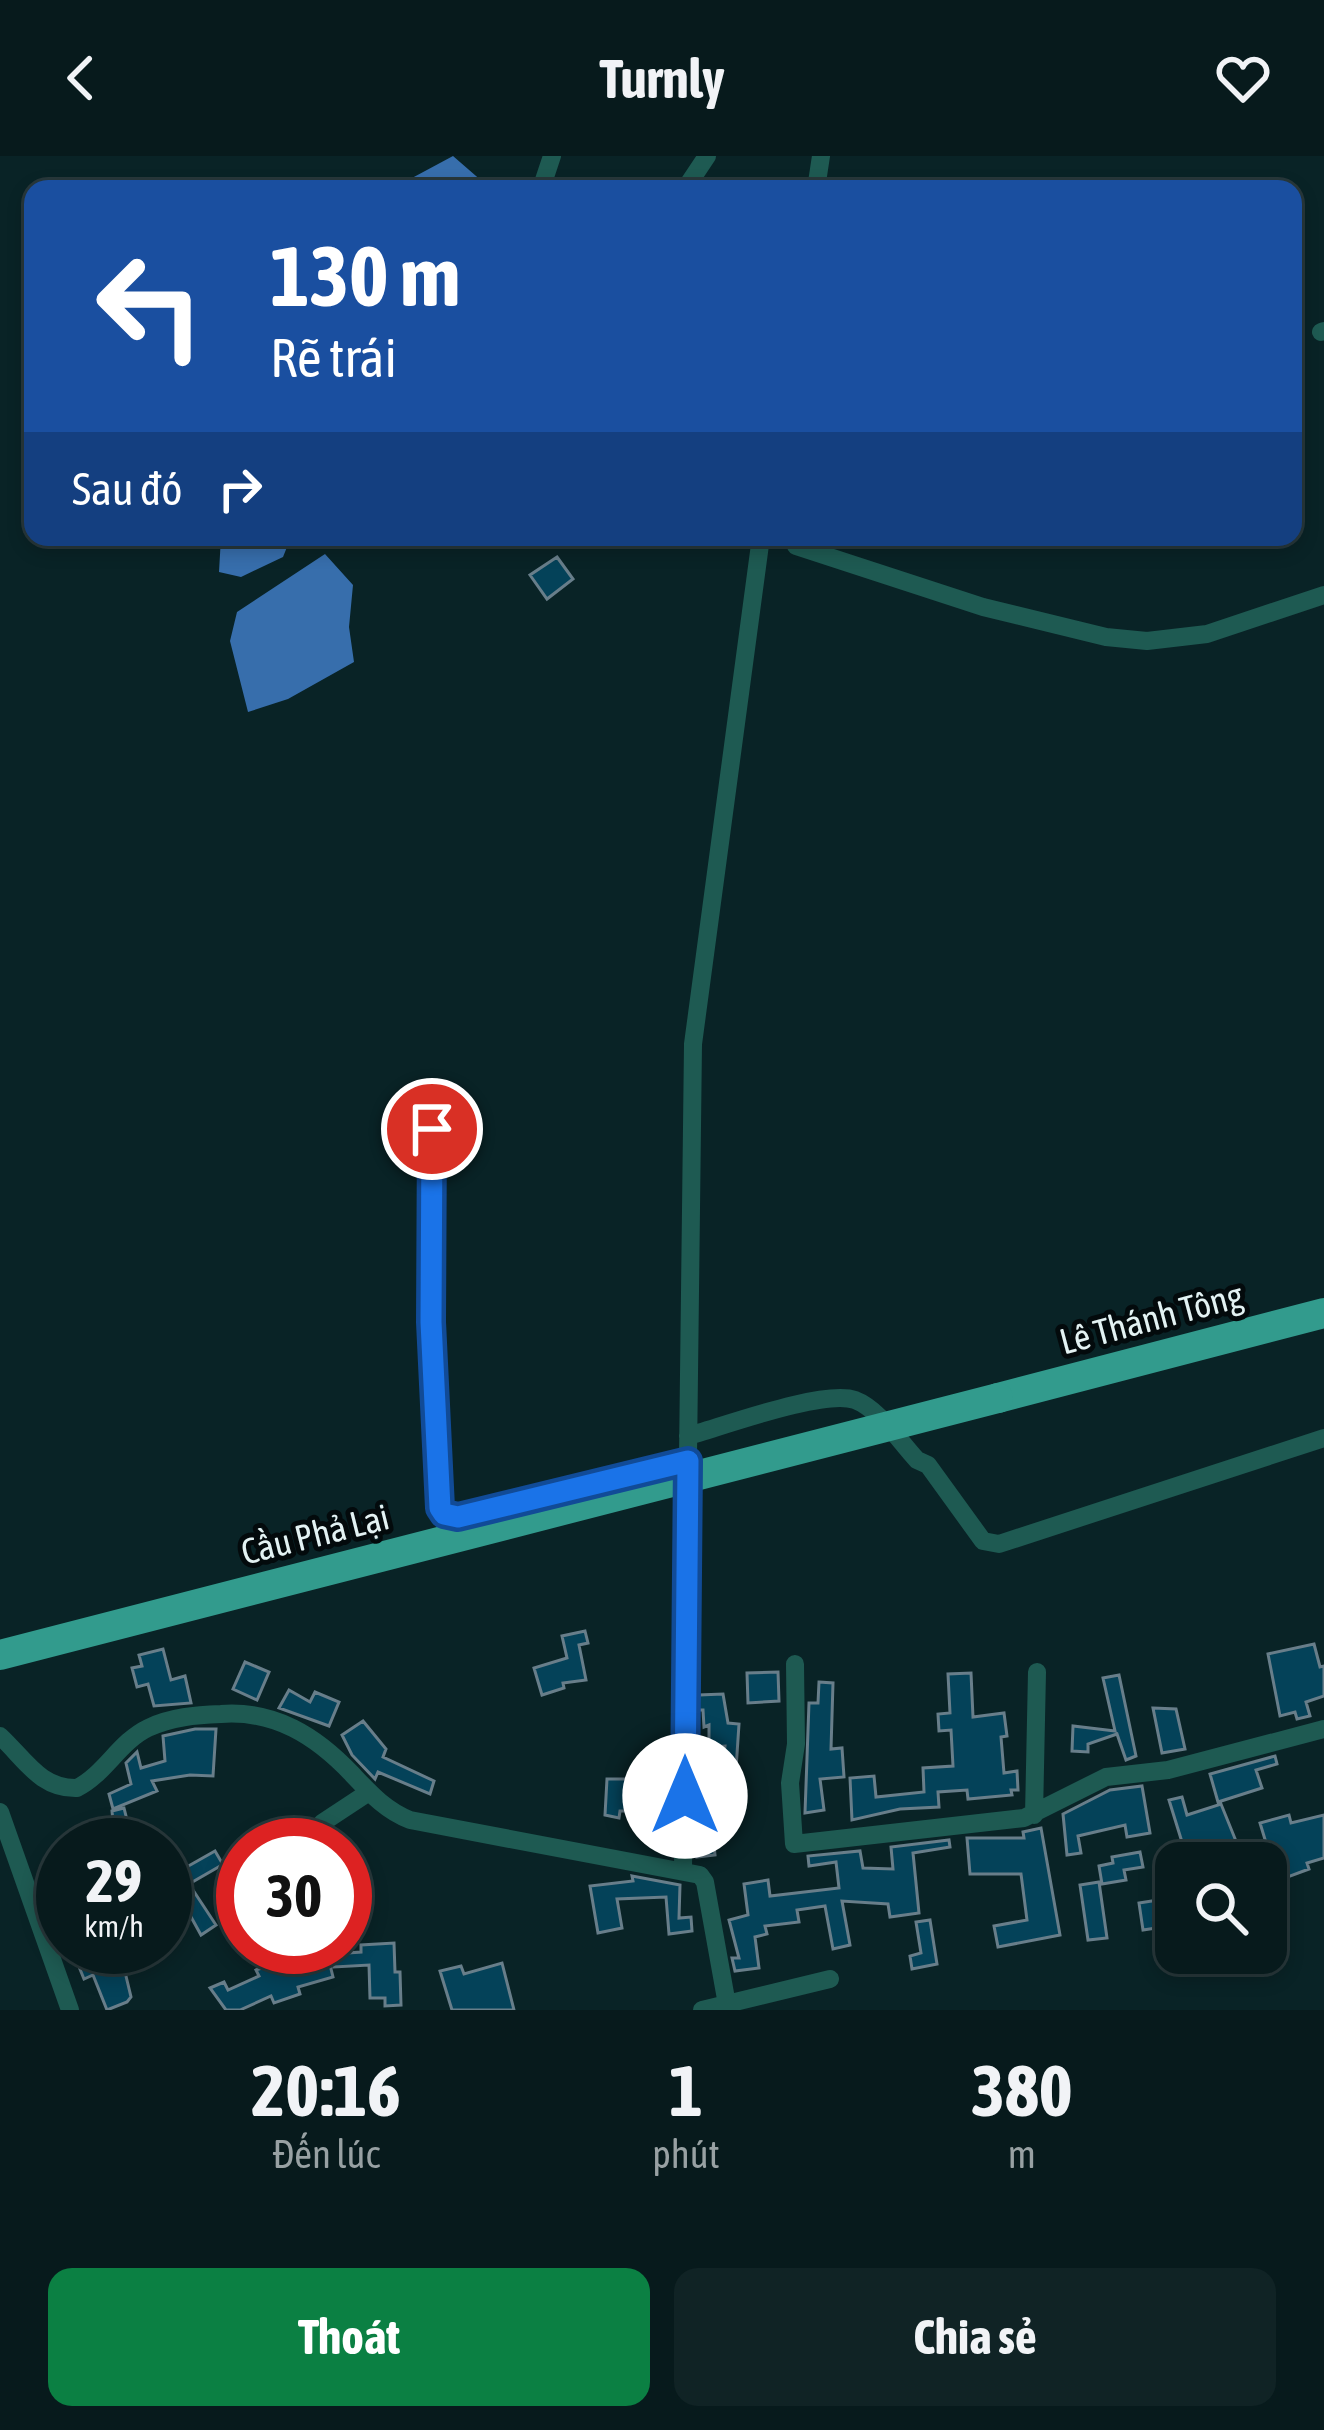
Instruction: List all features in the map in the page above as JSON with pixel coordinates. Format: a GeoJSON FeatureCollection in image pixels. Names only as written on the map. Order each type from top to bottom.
{"type":"FeatureCollection","features":[{"type":"Feature","properties":{"kind":"highway","name":"Lê Thánh Tông"},"geometry":{"type":"LineString","coordinates":[[998,1398],[1324,1313]]}},
{"type":"Feature","properties":{"kind":"highway","name":"Cầu Phả Lại"},"geometry":{"type":"LineString","coordinates":[[0,1655],[998,1398]]}},
{"type":"Feature","properties":{"kind":"street"},"geometry":{"type":"LineString","coordinates":[[683,1870],[693,1044],[760,546]]}},
{"type":"Feature","properties":{"kind":"street"},"geometry":{"type":"LineString","coordinates":[[796,546],[983,607],[1106,637],[1148,641],[1207,634],[1324,595]]}},
{"type":"Feature","properties":{"kind":"street"},"geometry":{"type":"LineString","coordinates":[[432,1129],[433,1401],[438,1496],[444,1514],[458,1517],[688,1461]]}},
{"type":"Feature","properties":{"kind":"street"},"geometry":{"type":"LineString","coordinates":[[688,1436],[829,1397],[854,1400],[928,1465],[982,1541],[999,1544],[1324,1438]]}},
{"type":"Feature","properties":{"kind":"street"},"geometry":{"type":"LineString","coordinates":[[795,1664],[796,1744],[790,1783],[794,1844],[1011,1821],[1106,1777],[1168,1770],[1324,1729]]}},
{"type":"Feature","properties":{"kind":"street"},"geometry":{"type":"LineString","coordinates":[[1034,1814],[1037,1672]]}},
{"type":"Feature","properties":{"kind":"street"},"geometry":{"type":"LineString","coordinates":[[0,1736],[52,1786],[77,1787],[146,1729],[173,1719],[246,1712],[279,1720],[304,1732],[382,1806],[410,1820],[683,1870],[704,1879],[728,2005]]}},
{"type":"Feature","properties":{"kind":"street"},"geometry":{"type":"LineString","coordinates":[[330,1818],[369,1792]]}},
{"type":"Feature","properties":{"kind":"street"},"geometry":{"type":"LineString","coordinates":[[0,1812],[70,2010]]}},
{"type":"Feature","properties":{"kind":"street"},"geometry":{"type":"LineString","coordinates":[[702,2010],[830,1978]]}},
{"type":"Feature","properties":{"kind":"water"},"geometry":{"type":"Polygon","coordinates":[[[453,156],[481,180],[413,180],[453,156]]]}},
{"type":"Feature","properties":{"kind":"water"},"geometry":{"type":"Polygon","coordinates":[[[220,546],[287,546],[283,557],[241,577],[219,572],[220,546]]]}},
{"type":"Feature","properties":{"kind":"water"},"geometry":{"type":"Polygon","coordinates":[[[325,554],[353,585],[349,627],[354,662],[288,699],[248,712],[230,641],[237,612],[325,554]]]}},
{"type":"Feature","properties":{"kind":"building"},"geometry":{"type":"Polygon","coordinates":[[[557,557],[573,579],[547,599],[530,575],[557,557]]]}},
{"type":"Feature","properties":{"kind":"building"},"geometry":{"type":"Polygon","coordinates":[[[585,1631],[588,1643],[579,1645],[586,1680],[563,1683],[564,1688],[542,1695],[534,1668],[567,1658],[562,1636],[585,1631]]]}},
{"type":"Feature","properties":{"kind":"building"},"geometry":{"type":"Polygon","coordinates":[[[1314,1644],[1320,1667],[1324,1666],[1324,1696],[1306,1702],[1310,1716],[1297,1719],[1295,1712],[1280,1716],[1268,1654],[1314,1644]]]}},
{"type":"Feature","properties":{"kind":"building"},"geometry":{"type":"Polygon","coordinates":[[[163,1649],[171,1680],[185,1676],[191,1703],[154,1706],[148,1684],[137,1687],[132,1668],[142,1666],[139,1655],[163,1649]]]}},
{"type":"Feature","properties":{"kind":"building"},"geometry":{"type":"Polygon","coordinates":[[[245,1662],[269,1672],[257,1700],[233,1689],[245,1662]]]}},
{"type":"Feature","properties":{"kind":"building"},"geometry":{"type":"Polygon","coordinates":[[[778,1672],[779,1701],[748,1703],[747,1673],[778,1672]]]}},
{"type":"Feature","properties":{"kind":"building"},"geometry":{"type":"Polygon","coordinates":[[[971,1673],[973,1717],[1004,1713],[1004,1773],[1017,1771],[1018,1790],[1011,1790],[1012,1795],[968,1799],[967,1790],[938,1792],[939,1807],[900,1809],[852,1820],[850,1778],[874,1776],[876,1797],[924,1792],[923,1768],[953,1766],[951,1730],[939,1731],[938,1714],[950,1713],[948,1674],[971,1673]]]}},
{"type":"Feature","properties":{"kind":"building"},"geometry":{"type":"Polygon","coordinates":[[[1119,1675],[1136,1756],[1126,1760],[1117,1734],[1088,1744],[1088,1752],[1072,1751],[1073,1726],[1115,1731],[1103,1678],[1119,1675]]]}},
{"type":"Feature","properties":{"kind":"building"},"geometry":{"type":"Polygon","coordinates":[[[819,1682],[833,1683],[831,1749],[842,1748],[844,1777],[820,1779],[824,1810],[805,1813],[809,1703],[818,1703],[819,1682]]]}},
{"type":"Feature","properties":{"kind":"building"},"geometry":{"type":"Polygon","coordinates":[[[289,1690],[310,1702],[315,1692],[339,1702],[329,1726],[279,1708],[289,1690]]]}},
{"type":"Feature","properties":{"kind":"building"},"geometry":{"type":"Polygon","coordinates":[[[723,1694],[728,1723],[739,1724],[736,1769],[723,1768],[725,1746],[709,1747],[709,1725],[704,1727],[703,1710],[698,1710],[699,1695],[723,1694]]]}},
{"type":"Feature","properties":{"kind":"building"},"geometry":{"type":"Polygon","coordinates":[[[1153,1708],[1176,1709],[1185,1749],[1162,1753],[1153,1708]]]}},
{"type":"Feature","properties":{"kind":"building"},"geometry":{"type":"Polygon","coordinates":[[[363,1721],[386,1749],[383,1757],[434,1781],[430,1794],[378,1772],[375,1779],[352,1755],[342,1735],[363,1721]]]}},
{"type":"Feature","properties":{"kind":"building"},"geometry":{"type":"Polygon","coordinates":[[[216,1729],[213,1776],[152,1781],[157,1791],[113,1809],[109,1794],[131,1784],[126,1763],[137,1752],[141,1768],[165,1761],[163,1736],[216,1729]]]}},
{"type":"Feature","properties":{"kind":"building"},"geometry":{"type":"Polygon","coordinates":[[[1275,1756],[1277,1764],[1256,1770],[1262,1788],[1218,1802],[1210,1774],[1275,1756]]]}},
{"type":"Feature","properties":{"kind":"building"},"geometry":{"type":"Polygon","coordinates":[[[726,1771],[728,1792],[718,1793],[719,1805],[710,1805],[715,1855],[697,1857],[698,1784],[705,1783],[704,1773],[726,1771]]]}},
{"type":"Feature","properties":{"kind":"building"},"geometry":{"type":"Polygon","coordinates":[[[607,1779],[631,1779],[630,1811],[620,1811],[619,1818],[605,1815],[607,1779]]]}},
{"type":"Feature","properties":{"kind":"building"},"geometry":{"type":"Polygon","coordinates":[[[1142,1786],[1150,1833],[1127,1837],[1125,1825],[1078,1836],[1081,1853],[1067,1855],[1063,1814],[1110,1790],[1142,1786]]]}},
{"type":"Feature","properties":{"kind":"building"},"geometry":{"type":"Polygon","coordinates":[[[1182,1797],[1187,1815],[1221,1804],[1236,1842],[1182,1842],[1169,1800],[1182,1797]]]}},
{"type":"Feature","properties":{"kind":"building"},"geometry":{"type":"Polygon","coordinates":[[[124,1808],[126,1818],[113,1818],[112,1811],[124,1808]]]}},
{"type":"Feature","properties":{"kind":"building"},"geometry":{"type":"Polygon","coordinates":[[[1289,1815],[1291,1823],[1324,1815],[1324,1858],[1287,1877],[1287,1842],[1266,1842],[1260,1823],[1289,1815]]]}},
{"type":"Feature","properties":{"kind":"building"},"geometry":{"type":"Polygon","coordinates":[[[1041,1828],[1060,1935],[998,1947],[994,1926],[1027,1920],[1021,1874],[970,1874],[967,1838],[1024,1838],[1023,1832],[1041,1828]]]}},
{"type":"Feature","properties":{"kind":"building"},"geometry":{"type":"Polygon","coordinates":[[[949,1840],[950,1847],[913,1853],[919,1913],[890,1917],[888,1904],[842,1901],[850,1945],[833,1949],[825,1906],[797,1910],[799,1922],[765,1926],[767,1934],[755,1937],[759,1968],[735,1971],[732,1958],[739,1958],[729,1920],[748,1915],[744,1884],[768,1880],[770,1896],[839,1888],[836,1862],[809,1866],[808,1856],[860,1851],[863,1868],[893,1869],[891,1847],[949,1840]]]}},
{"type":"Feature","properties":{"kind":"building"},"geometry":{"type":"Polygon","coordinates":[[[1140,1852],[1143,1867],[1124,1870],[1126,1880],[1102,1884],[1099,1866],[1113,1863],[1112,1857],[1140,1852]]]}},
{"type":"Feature","properties":{"kind":"building"},"geometry":{"type":"Polygon","coordinates":[[[216,1853],[216,1868],[192,1882],[192,1864],[216,1853]]]}},
{"type":"Feature","properties":{"kind":"building"},"geometry":{"type":"Polygon","coordinates":[[[632,1876],[680,1885],[679,1918],[691,1917],[692,1931],[669,1934],[666,1897],[617,1899],[622,1928],[598,1933],[590,1886],[633,1881],[632,1876]]]}},
{"type":"Feature","properties":{"kind":"building"},"geometry":{"type":"Polygon","coordinates":[[[1099,1882],[1107,1938],[1088,1940],[1080,1885],[1099,1882]]]}},
{"type":"Feature","properties":{"kind":"building"},"geometry":{"type":"Polygon","coordinates":[[[192,1889],[216,1925],[201,1935],[192,1919],[192,1889]]]}},
{"type":"Feature","properties":{"kind":"building"},"geometry":{"type":"Polygon","coordinates":[[[1155,1900],[1155,1928],[1143,1930],[1139,1903],[1155,1900]]]}},
{"type":"Feature","properties":{"kind":"building"},"geometry":{"type":"Polygon","coordinates":[[[930,1920],[937,1964],[912,1969],[910,1956],[921,1953],[916,1922],[930,1920]]]}},
{"type":"Feature","properties":{"kind":"building"},"geometry":{"type":"Polygon","coordinates":[[[394,1943],[401,2005],[385,2006],[385,1998],[370,1998],[372,1944],[394,1943]]]}},
{"type":"Feature","properties":{"kind":"building"},"geometry":{"type":"Polygon","coordinates":[[[502,1963],[514,2010],[452,2010],[440,1971],[461,1966],[464,1974],[502,1963]]]}},
{"type":"Feature","properties":{"kind":"building"},"geometry":{"type":"Polygon","coordinates":[[[82,1974],[125,1974],[131,1997],[107,2010],[93,1975],[84,1979],[82,1974]]]}},
{"type":"Feature","properties":{"kind":"building"},"geometry":{"type":"Polygon","coordinates":[[[259,1976],[333,1977],[298,1987],[300,1994],[274,2003],[271,1996],[240,2010],[226,2010],[210,1988],[224,1982],[228,1990],[259,1976]]]}},
{"type":"Feature","properties":{"kind":"route"},"geometry":{"type":"LineString","coordinates":[[432,1129],[431,1322],[440,1508],[458,1517],[688,1461],[685,1796]]}}]}
